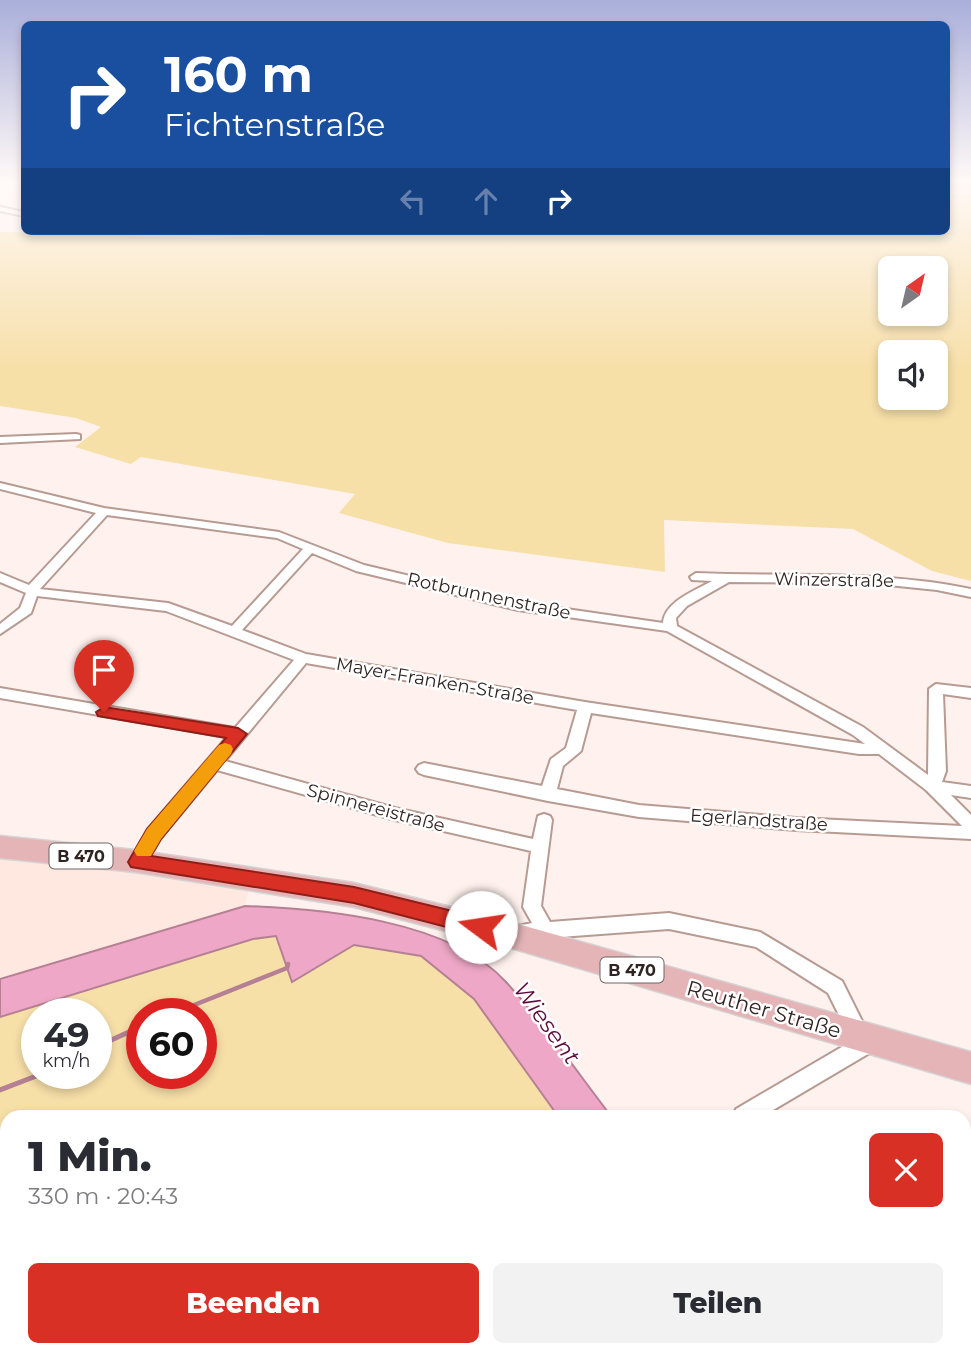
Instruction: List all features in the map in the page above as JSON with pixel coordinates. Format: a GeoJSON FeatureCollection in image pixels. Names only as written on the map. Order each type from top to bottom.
{"type":"FeatureCollection","features":[{"type":"Feature","properties":{"kind":"main road","name":"Reuther Straße"},"geometry":{"type":"LineString","coordinates":[[0,847],[138,862],[354,895],[507,933],[971,1068]]}},
{"type":"Feature","properties":{"kind":"street"},"geometry":{"type":"LineString","coordinates":[[0,440],[76,437]]}},
{"type":"Feature","properties":{"kind":"street","name":"Rotbrunnenstraße"},"geometry":{"type":"LineString","coordinates":[[0,486],[104,511],[279,535],[360,568],[518,606],[670,628],[858,731],[932,786],[971,825]]}},
{"type":"Feature","properties":{"kind":"street"},"geometry":{"type":"LineString","coordinates":[[0,630],[26,610],[34,587],[104,511]]}},
{"type":"Feature","properties":{"kind":"street"},"geometry":{"type":"LineString","coordinates":[[233,633],[311,547]]}},
{"type":"Feature","properties":{"kind":"street","name":"Mayer-Franken-Straße"},"geometry":{"type":"LineString","coordinates":[[0,577],[33,592],[168,607],[303,658],[584,707],[859,749],[880,749]]}},
{"type":"Feature","properties":{"kind":"street","name":"Winzerstraße"},"geometry":{"type":"LineString","coordinates":[[696,577],[868,578],[944,586],[971,593]]}},
{"type":"Feature","properties":{"kind":"street"},"geometry":{"type":"LineString","coordinates":[[670,628],[670,617],[682,603],[725,579]]}},
{"type":"Feature","properties":{"kind":"street"},"geometry":{"type":"LineString","coordinates":[[138,862],[154,834],[303,658]]}},
{"type":"Feature","properties":{"kind":"street"},"geometry":{"type":"LineString","coordinates":[[971,693],[936,689],[938,771],[932,786],[971,792]]}},
{"type":"Feature","properties":{"kind":"street"},"geometry":{"type":"LineString","coordinates":[[0,693],[238,734]]}},
{"type":"Feature","properties":{"kind":"street"},"geometry":{"type":"LineString","coordinates":[[548,795],[556,763],[573,751],[584,707]]}},
{"type":"Feature","properties":{"kind":"street","name":"Spinnereistraße"},"geometry":{"type":"LineString","coordinates":[[213,763],[395,814],[541,847]]}},
{"type":"Feature","properties":{"kind":"street","name":"Egerlandstraße"},"geometry":{"type":"LineString","coordinates":[[424,769],[548,795],[652,812],[971,833]]}},
{"type":"Feature","properties":{"kind":"street"},"geometry":{"type":"LineString","coordinates":[[544,820],[532,907],[544,928]]}},
{"type":"Feature","properties":{"kind":"street","name":"Reuther Straße"},"geometry":{"type":"LineString","coordinates":[[507,933],[544,928],[668,922],[760,940],[835,987],[866,1039]]}},
{"type":"Feature","properties":{"kind":"street"},"geometry":{"type":"LineString","coordinates":[[764,1110],[866,1039]]}},
{"type":"Feature","properties":{"kind":"shaded area"},"geometry":{"type":"Polygon","coordinates":[[[0,243],[971,243],[971,581],[932,571],[853,529],[664,520],[665,572],[448,543],[339,513],[355,494],[141,457],[131,464],[75,447],[101,427],[76,418],[0,406],[0,243]]]}},
{"type":"Feature","properties":{"kind":"shaded area"},"geometry":{"type":"Polygon","coordinates":[[[0,851],[251,881],[245,906],[0,979],[0,851]]]}},
{"type":"Feature","properties":{"kind":"shaded area"},"geometry":{"type":"Polygon","coordinates":[[[245,906],[348,915],[420,931],[453,944],[482,961],[506,982],[534,1014],[606,1110],[554,1110],[474,999],[421,956],[354,945],[292,982],[276,936],[253,939],[62,998],[21,998],[21,1011],[0,1017],[0,979],[245,906]]]}},
{"type":"Feature","properties":{"kind":"shaded area"},"geometry":{"type":"Polygon","coordinates":[[[276,936],[292,981],[354,945],[421,956],[474,999],[554,1110],[0,1110],[0,1017],[21,1011],[21,1089],[112,1089],[112,998],[62,998],[253,939],[276,936]]]}},
{"type":"Feature","properties":{"kind":"waterway","name":"Wiesent"},"geometry":{"type":"LineString","coordinates":[[212,998],[287,968],[288,964]]}},
{"type":"Feature","properties":{"kind":"waterway","name":"Wiesent"},"geometry":{"type":"LineString","coordinates":[[112,1040],[126,1033]]}},
{"type":"Feature","properties":{"kind":"waterway","name":"Wiesent"},"geometry":{"type":"LineString","coordinates":[[0,1090],[21,1082]]}},
{"type":"Feature","properties":{"kind":"slow traffic"},"geometry":{"type":"LineString","coordinates":[[144,851],[154,834],[225,749]]}},
{"type":"Feature","properties":{"kind":"route"},"geometry":{"type":"LineString","coordinates":[[104,712],[238,734],[154,834],[138,862],[354,895],[481,927]]}}]}
